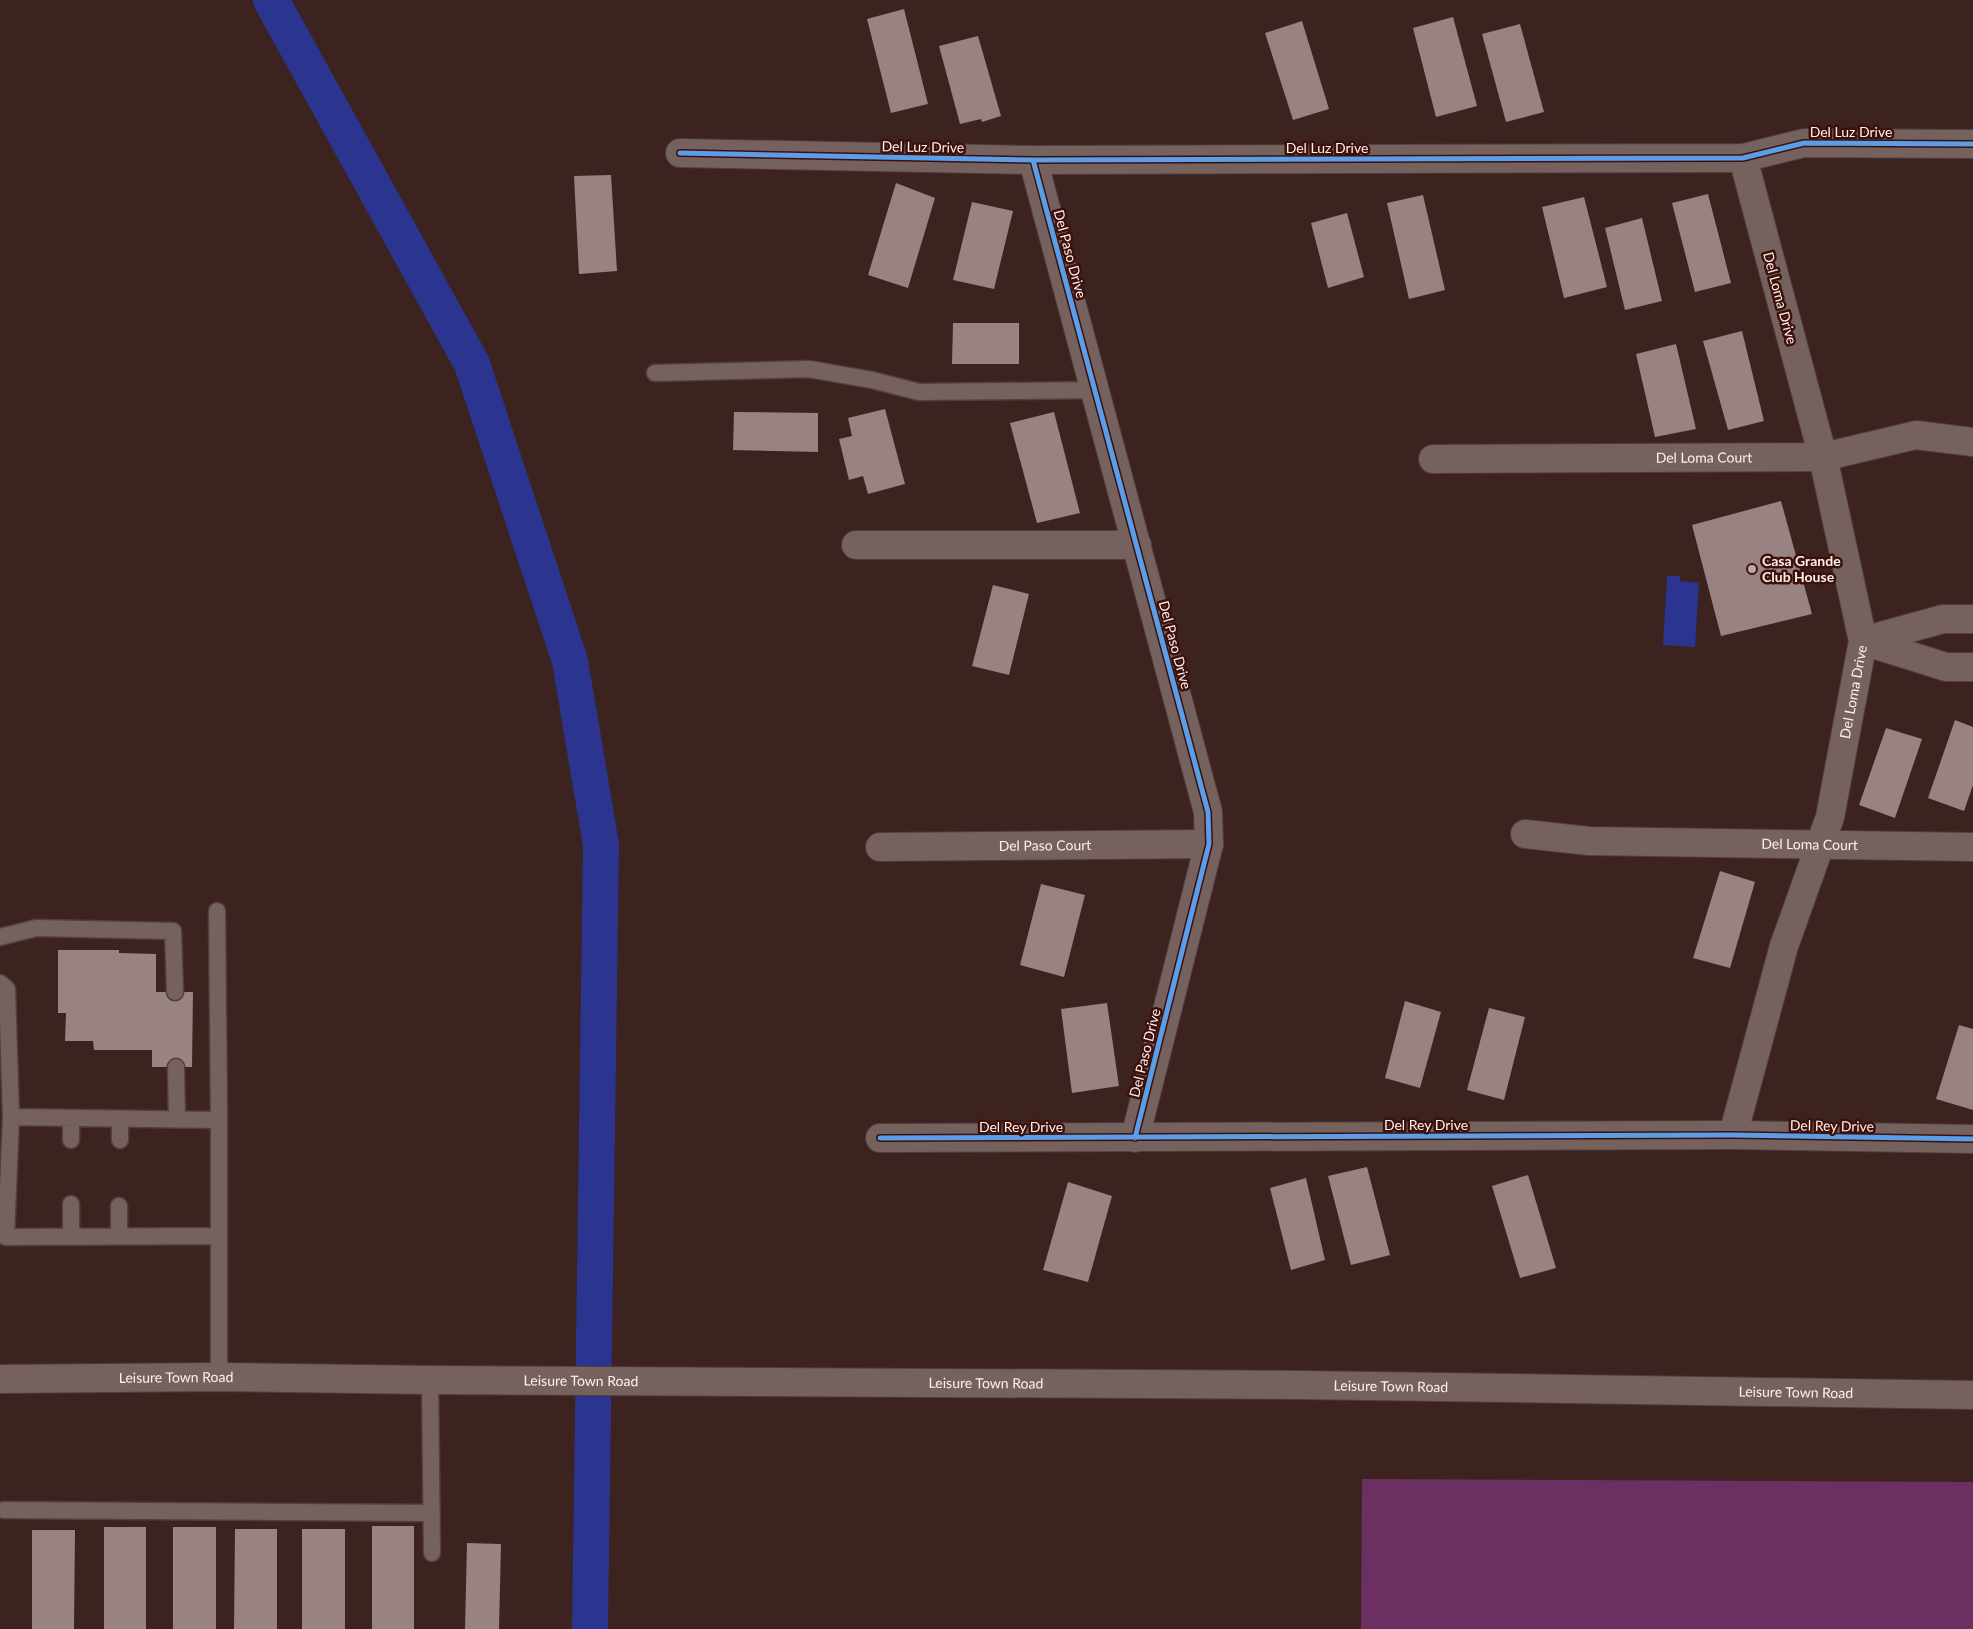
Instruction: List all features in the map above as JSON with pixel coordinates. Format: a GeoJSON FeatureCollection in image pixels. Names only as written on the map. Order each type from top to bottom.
{"type":"FeatureCollection","features":[{"type":"Feature","properties":{"kind":"street","name":"Del Luz Drive"},"geometry":{"type":"LineString","coordinates":[[680,153],[1033,160],[1743,158],[1804,143],[1973,144]]}},
{"type":"Feature","properties":{"kind":"street","name":"Del Loma Drive"},"geometry":{"type":"LineString","coordinates":[[1733,1136],[1784,946],[1830,818],[1863,641],[1823,457],[1743,158]]}},
{"type":"Feature","properties":{"kind":"street","name":"Del Paso Drive"},"geometry":{"type":"LineString","coordinates":[[1033,160],[1208,812],[1209,844],[1135,1138]]}},
{"type":"Feature","properties":{"kind":"street","name":"Del Loma Court"},"geometry":{"type":"LineString","coordinates":[[1433,459],[1823,457],[1916,435],[1973,442]]}},
{"type":"Feature","properties":{"kind":"street"},"geometry":{"type":"LineString","coordinates":[[856,545],[1137,545]]}},
{"type":"Feature","properties":{"kind":"street"},"geometry":{"type":"LineString","coordinates":[[1863,641],[1943,618],[1973,619]]}},
{"type":"Feature","properties":{"kind":"street"},"geometry":{"type":"LineString","coordinates":[[1863,641],[1946,667],[1973,667]]}},
{"type":"Feature","properties":{"kind":"street","name":"Del Loma Court"},"geometry":{"type":"LineString","coordinates":[[1525,834],[1589,841],[1973,847]]}},
{"type":"Feature","properties":{"kind":"street","name":"Del Paso Court"},"geometry":{"type":"LineString","coordinates":[[880,847],[1209,844]]}},
{"type":"Feature","properties":{"kind":"street","name":"Del Rey Drive"},"geometry":{"type":"LineString","coordinates":[[880,1138],[1733,1136],[1973,1139]]}},
{"type":"Feature","properties":{"kind":"street","name":"Leisure Town Road"},"geometry":{"type":"LineString","coordinates":[[0,1379],[219,1377],[683,1382],[1289,1384],[1973,1394]]}},
{"type":"Feature","properties":{"kind":"lane"},"geometry":{"type":"LineString","coordinates":[[655,373],[809,368],[872,380],[918,392],[1095,390]]}},
{"type":"Feature","properties":{"kind":"lane"},"geometry":{"type":"LineString","coordinates":[[217,912],[219,1377]]}},
{"type":"Feature","properties":{"kind":"lane"},"geometry":{"type":"LineString","coordinates":[[0,937],[36,928],[173,931],[175,992]]}},
{"type":"Feature","properties":{"kind":"lane"},"geometry":{"type":"LineString","coordinates":[[0,983],[7,989],[11,1117],[6,1237],[218,1236]]}},
{"type":"Feature","properties":{"kind":"lane"},"geometry":{"type":"LineString","coordinates":[[176,1067],[177,1120]]}},
{"type":"Feature","properties":{"kind":"lane"},"geometry":{"type":"LineString","coordinates":[[11,1117],[219,1120]]}},
{"type":"Feature","properties":{"kind":"lane"},"geometry":{"type":"LineString","coordinates":[[71,1118],[71,1140]]}},
{"type":"Feature","properties":{"kind":"lane"},"geometry":{"type":"LineString","coordinates":[[120,1119],[120,1140]]}},
{"type":"Feature","properties":{"kind":"lane"},"geometry":{"type":"LineString","coordinates":[[70,1204],[71,1237]]}},
{"type":"Feature","properties":{"kind":"lane"},"geometry":{"type":"LineString","coordinates":[[119,1206],[119,1236]]}},
{"type":"Feature","properties":{"kind":"lane"},"geometry":{"type":"LineString","coordinates":[[430,1380],[432,1553]]}},
{"type":"Feature","properties":{"kind":"lane"},"geometry":{"type":"LineString","coordinates":[[4,1510],[432,1513]]}},
{"type":"Feature","properties":{"kind":"shaded area"},"geometry":{"type":"Polygon","coordinates":[[[1667,576],[1680,576],[1680,581],[1699,583],[1695,647],[1663,645],[1667,576]]]}},
{"type":"Feature","properties":{"kind":"shaded area"},"geometry":{"type":"Polygon","coordinates":[[[1362,1479],[1973,1482],[1973,1629],[1361,1629],[1362,1479]]]}},
{"type":"Feature","properties":{"kind":"building"},"geometry":{"type":"Polygon","coordinates":[[[904,9],[928,104],[891,113],[867,19],[904,9]]]}},
{"type":"Feature","properties":{"kind":"building"},"geometry":{"type":"Polygon","coordinates":[[[1453,17],[1477,106],[1436,117],[1413,28],[1453,17]]]}},
{"type":"Feature","properties":{"kind":"building"},"geometry":{"type":"Polygon","coordinates":[[[1302,21],[1329,109],[1293,120],[1265,33],[1302,21]]]}},
{"type":"Feature","properties":{"kind":"building"},"geometry":{"type":"Polygon","coordinates":[[[1520,24],[1544,112],[1506,122],[1482,34],[1520,24]]]}},
{"type":"Feature","properties":{"kind":"building"},"geometry":{"type":"Polygon","coordinates":[[[978,36],[1001,116],[982,122],[981,119],[960,124],[939,46],[978,36]]]}},
{"type":"Feature","properties":{"kind":"building"},"geometry":{"type":"Polygon","coordinates":[[[611,175],[617,271],[579,274],[574,176],[611,175]]]}},
{"type":"Feature","properties":{"kind":"building"},"geometry":{"type":"Polygon","coordinates":[[[896,183],[935,198],[908,288],[868,275],[896,183]]]}},
{"type":"Feature","properties":{"kind":"building"},"geometry":{"type":"Polygon","coordinates":[[[1708,194],[1731,283],[1695,292],[1672,203],[1708,194]]]}},
{"type":"Feature","properties":{"kind":"building"},"geometry":{"type":"Polygon","coordinates":[[[1423,195],[1445,290],[1409,299],[1387,203],[1423,195]]]}},
{"type":"Feature","properties":{"kind":"building"},"geometry":{"type":"Polygon","coordinates":[[[1584,197],[1607,287],[1564,298],[1542,207],[1584,197]]]}},
{"type":"Feature","properties":{"kind":"building"},"geometry":{"type":"Polygon","coordinates":[[[972,202],[1013,211],[994,289],[953,280],[972,202]]]}},
{"type":"Feature","properties":{"kind":"building"},"geometry":{"type":"Polygon","coordinates":[[[1347,213],[1364,277],[1328,288],[1311,223],[1347,213]]]}},
{"type":"Feature","properties":{"kind":"building"},"geometry":{"type":"Polygon","coordinates":[[[1642,218],[1662,301],[1625,310],[1605,228],[1642,218]]]}},
{"type":"Feature","properties":{"kind":"building"},"geometry":{"type":"Polygon","coordinates":[[[953,323],[1019,323],[1019,364],[952,364],[953,323]]]}},
{"type":"Feature","properties":{"kind":"building"},"geometry":{"type":"Polygon","coordinates":[[[1742,331],[1764,421],[1728,430],[1703,341],[1742,331]]]}},
{"type":"Feature","properties":{"kind":"building"},"geometry":{"type":"Polygon","coordinates":[[[1676,344],[1696,429],[1655,437],[1636,354],[1676,344]]]}},
{"type":"Feature","properties":{"kind":"building"},"geometry":{"type":"Polygon","coordinates":[[[885,409],[905,484],[868,494],[863,476],[849,480],[839,439],[852,436],[848,418],[885,409]]]}},
{"type":"Feature","properties":{"kind":"building"},"geometry":{"type":"Polygon","coordinates":[[[734,412],[818,413],[818,452],[733,450],[734,412]]]}},
{"type":"Feature","properties":{"kind":"building"},"geometry":{"type":"Polygon","coordinates":[[[1054,412],[1080,513],[1037,523],[1010,423],[1054,412]]]}},
{"type":"Feature","properties":{"kind":"building","name":"Casa Grande Club House"},"geometry":{"type":"Polygon","coordinates":[[[1781,501],[1812,614],[1721,636],[1692,525],[1781,501]]]}},
{"type":"Feature","properties":{"kind":"building"},"geometry":{"type":"Polygon","coordinates":[[[993,585],[1029,594],[1009,675],[972,666],[993,585]]]}},
{"type":"Feature","properties":{"kind":"building"},"geometry":{"type":"Polygon","coordinates":[[[1955,720],[1973,727],[1973,785],[1964,811],[1928,798],[1955,720]]]}},
{"type":"Feature","properties":{"kind":"building"},"geometry":{"type":"Polygon","coordinates":[[[1886,728],[1922,739],[1895,818],[1859,805],[1886,728]]]}},
{"type":"Feature","properties":{"kind":"building"},"geometry":{"type":"Polygon","coordinates":[[[1720,871],[1755,882],[1730,968],[1693,958],[1720,871]]]}},
{"type":"Feature","properties":{"kind":"building"},"geometry":{"type":"Polygon","coordinates":[[[1041,884],[1085,895],[1064,977],[1020,965],[1041,884]]]}},
{"type":"Feature","properties":{"kind":"building"},"geometry":{"type":"Polygon","coordinates":[[[58,950],[119,950],[119,953],[156,954],[156,992],[193,992],[192,1067],[152,1067],[152,1050],[94,1050],[93,1041],[65,1041],[66,1013],[58,1013],[58,950]]]}},
{"type":"Feature","properties":{"kind":"building"},"geometry":{"type":"Polygon","coordinates":[[[1405,1001],[1441,1012],[1420,1088],[1385,1078],[1405,1001]]]}},
{"type":"Feature","properties":{"kind":"building"},"geometry":{"type":"Polygon","coordinates":[[[1107,1003],[1119,1086],[1072,1093],[1061,1009],[1107,1003]]]}},
{"type":"Feature","properties":{"kind":"building"},"geometry":{"type":"Polygon","coordinates":[[[1489,1008],[1525,1017],[1504,1100],[1467,1090],[1489,1008]]]}},
{"type":"Feature","properties":{"kind":"building"},"geometry":{"type":"Polygon","coordinates":[[[1959,1025],[1973,1029],[1973,1110],[1936,1099],[1959,1025]]]}},
{"type":"Feature","properties":{"kind":"building"},"geometry":{"type":"Polygon","coordinates":[[[1367,1167],[1390,1255],[1351,1265],[1328,1176],[1367,1167]]]}},
{"type":"Feature","properties":{"kind":"building"},"geometry":{"type":"Polygon","coordinates":[[[1528,1175],[1556,1268],[1520,1278],[1492,1186],[1528,1175]]]}},
{"type":"Feature","properties":{"kind":"building"},"geometry":{"type":"Polygon","coordinates":[[[1306,1178],[1325,1260],[1291,1270],[1270,1188],[1306,1178]]]}},
{"type":"Feature","properties":{"kind":"building"},"geometry":{"type":"Polygon","coordinates":[[[1068,1182],[1112,1196],[1088,1282],[1043,1270],[1068,1182]]]}},
{"type":"Feature","properties":{"kind":"building"},"geometry":{"type":"Polygon","coordinates":[[[372,1526],[414,1526],[414,1629],[372,1629],[372,1526]]]}},
{"type":"Feature","properties":{"kind":"building"},"geometry":{"type":"Polygon","coordinates":[[[104,1527],[146,1527],[146,1629],[104,1629],[104,1527]]]}},
{"type":"Feature","properties":{"kind":"building"},"geometry":{"type":"Polygon","coordinates":[[[173,1527],[216,1527],[216,1629],[173,1629],[173,1527]]]}},
{"type":"Feature","properties":{"kind":"building"},"geometry":{"type":"Polygon","coordinates":[[[235,1529],[277,1529],[277,1629],[234,1629],[235,1529]]]}},
{"type":"Feature","properties":{"kind":"building"},"geometry":{"type":"Polygon","coordinates":[[[302,1529],[345,1529],[345,1629],[302,1629],[302,1529]]]}},
{"type":"Feature","properties":{"kind":"building"},"geometry":{"type":"Polygon","coordinates":[[[32,1530],[75,1530],[74,1629],[32,1629],[32,1530]]]}},
{"type":"Feature","properties":{"kind":"building"},"geometry":{"type":"Polygon","coordinates":[[[467,1543],[501,1544],[499,1629],[465,1629],[467,1543]]]}},
{"type":"Feature","properties":{"kind":"waterway"},"geometry":{"type":"LineString","coordinates":[[271,0],[472,364],[570,661],[601,845],[590,1629]]}},
{"type":"Feature","properties":{"kind":"cycle path"},"geometry":{"type":"LineString","coordinates":[[680,153],[1033,160],[1743,158],[1804,143],[1973,144]]}},
{"type":"Feature","properties":{"kind":"cycle path"},"geometry":{"type":"LineString","coordinates":[[1033,160],[1208,812],[1209,844],[1135,1138]]}},
{"type":"Feature","properties":{"kind":"cycle path"},"geometry":{"type":"LineString","coordinates":[[880,1138],[1733,1135],[1973,1139]]}},
{"type":"Feature","properties":{"kind":"place","name":"Casa Grande Club House"},"geometry":{"type":"Point","coordinates":[1752,569]}}]}
